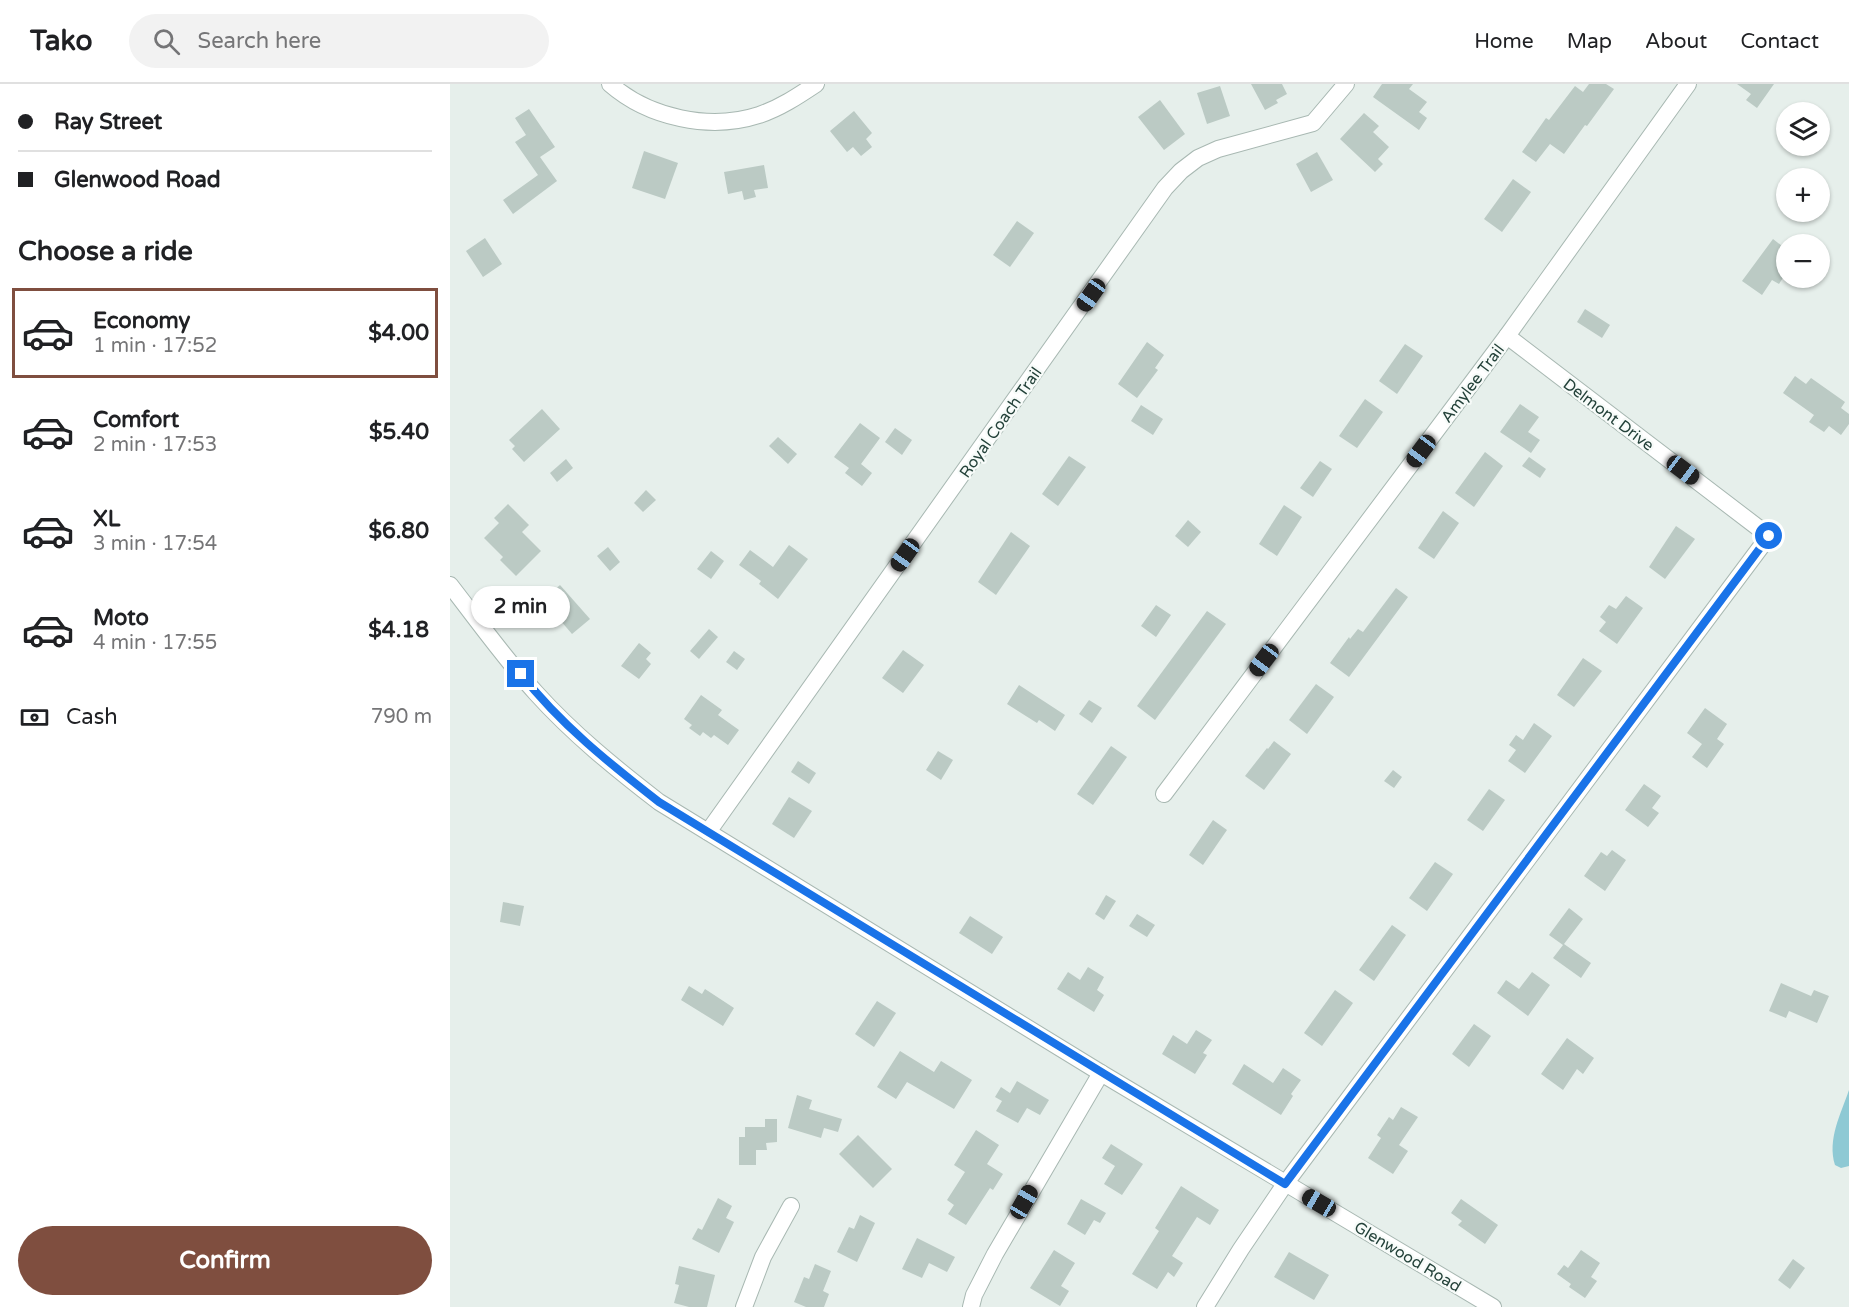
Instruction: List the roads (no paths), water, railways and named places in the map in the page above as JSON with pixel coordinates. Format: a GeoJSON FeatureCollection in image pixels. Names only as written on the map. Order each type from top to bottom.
{"type":"FeatureCollection","features":[{"type":"Feature","properties":{"kind":"street"},"geometry":{"type":"LineString","coordinates":[[610,84],[635,101],[659,112],[685,119],[712,122],[758,115],[776,108],[816,84]]}},
{"type":"Feature","properties":{"kind":"street","name":"Royal Coach Trail"},"geometry":{"type":"LineString","coordinates":[[708,832],[1166,188],[1181,171],[1198,158],[1218,149],[1313,123],[1346,84]]}},
{"type":"Feature","properties":{"kind":"street","name":"Amylee Trail"},"geometry":{"type":"LineString","coordinates":[[1164,794],[1507,336],[1685,85]]}},
{"type":"Feature","properties":{"kind":"street","name":"Delmont Drive"},"geometry":{"type":"LineString","coordinates":[[1285,1184],[1769,536],[1507,336]]}},
{"type":"Feature","properties":{"kind":"street","name":"Glenwood Road"},"geometry":{"type":"LineString","coordinates":[[450,585],[535,692],[575,734],[614,768],[659,802],[1101,1073],[1493,1307]]}},
{"type":"Feature","properties":{"kind":"street"},"geometry":{"type":"LineString","coordinates":[[971,1307],[974,1295],[995,1254],[1101,1073]]}},
{"type":"Feature","properties":{"kind":"street"},"geometry":{"type":"LineString","coordinates":[[1205,1307],[1240,1248],[1285,1184]]}},
{"type":"Feature","properties":{"kind":"street"},"geometry":{"type":"LineString","coordinates":[[744,1307],[763,1257],[791,1206]]}},
{"type":"Feature","properties":{"kind":"water"},"geometry":{"type":"Polygon","coordinates":[[[1849,1090],[1849,1166],[1841,1168],[1835,1165],[1834,1136],[1849,1090]]]}}]}
